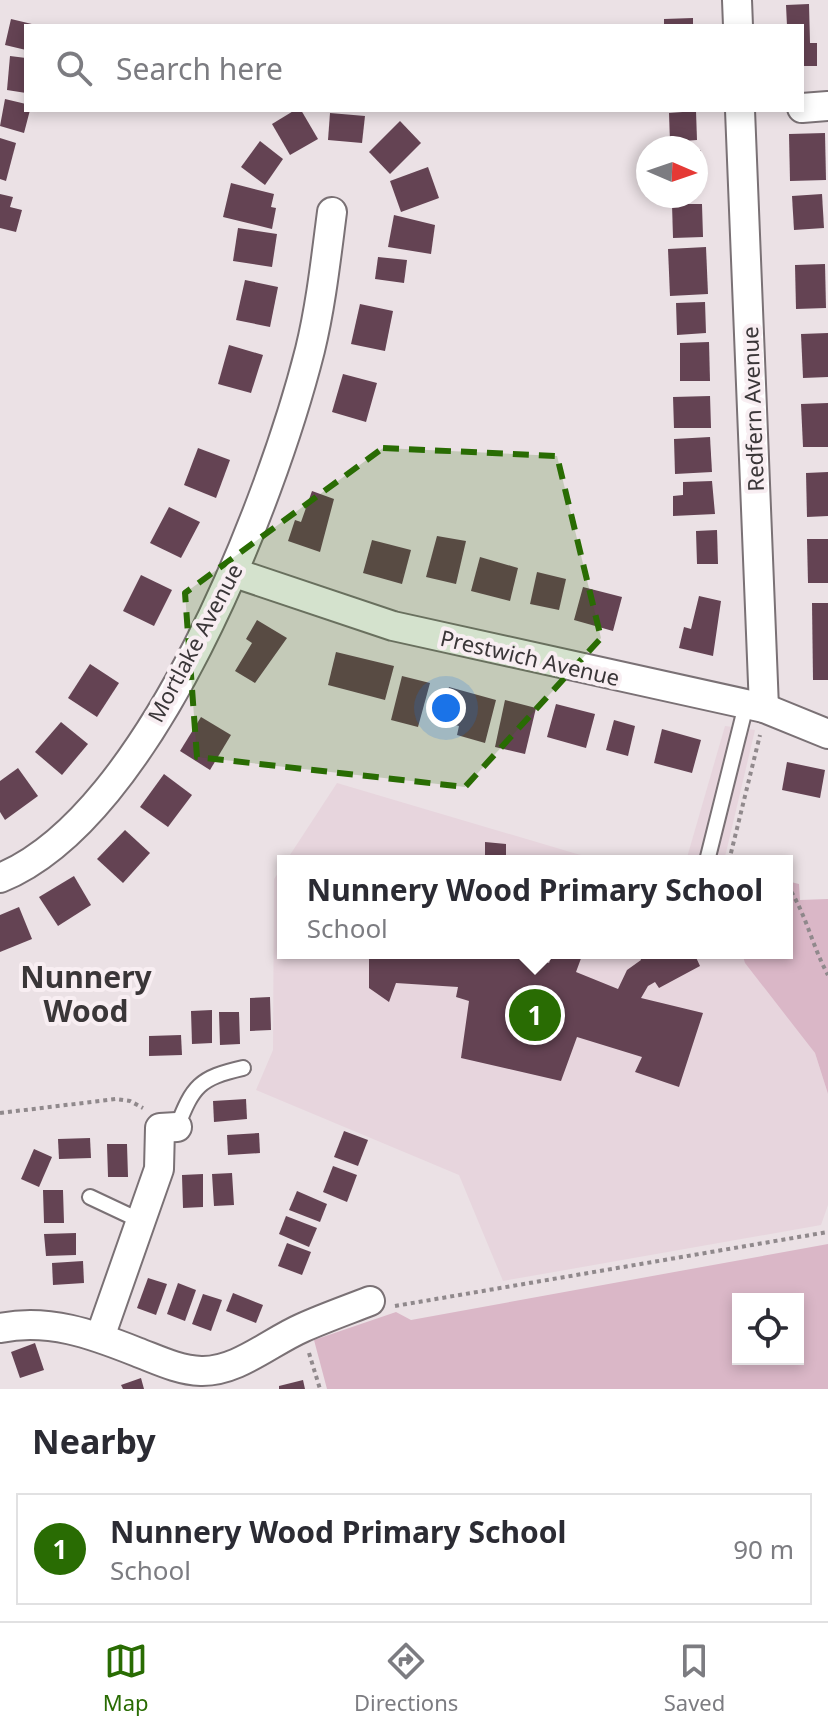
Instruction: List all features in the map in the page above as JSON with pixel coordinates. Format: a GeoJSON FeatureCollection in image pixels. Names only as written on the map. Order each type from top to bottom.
{"type":"FeatureCollection","features":[{"type":"Feature","properties":{"kind":"street"},"geometry":{"type":"LineString","coordinates":[[737,0],[738,24]]}},
{"type":"Feature","properties":{"kind":"street"},"geometry":{"type":"LineString","coordinates":[[804,108],[828,106]]}},
{"type":"Feature","properties":{"kind":"street","name":"Redfern Avenue"},"geometry":{"type":"LineString","coordinates":[[747,112],[755,707]]}},
{"type":"Feature","properties":{"kind":"street","name":"Mortlake Avenue"},"geometry":{"type":"LineString","coordinates":[[0,878],[73,831],[102,799],[175,688],[235,573],[311,348],[332,212]]}},
{"type":"Feature","properties":{"kind":"street","name":"Prestwich Avenue"},"geometry":{"type":"LineString","coordinates":[[235,573],[393,626],[755,707],[828,734]]}},
{"type":"Feature","properties":{"kind":"street"},"geometry":{"type":"LineString","coordinates":[[100,1337],[159,1169],[168,1128]]}},
{"type":"Feature","properties":{"kind":"street"},"geometry":{"type":"LineString","coordinates":[[0,1328],[36,1323],[100,1337],[180,1379],[222,1368],[302,1328],[370,1301]]}},
{"type":"Feature","properties":{"kind":"lane"},"geometry":{"type":"LineString","coordinates":[[709,855],[755,707]]}},
{"type":"Feature","properties":{"kind":"lane"},"geometry":{"type":"LineString","coordinates":[[168,1128],[190,1095],[208,1076],[243,1068]]}},
{"type":"Feature","properties":{"kind":"lane"},"geometry":{"type":"LineString","coordinates":[[90,1197],[141,1221]]}},
{"type":"Feature","properties":{"kind":"path"},"geometry":{"type":"LineString","coordinates":[[731,855],[756,760],[755,707]]}},
{"type":"Feature","properties":{"kind":"path"},"geometry":{"type":"LineString","coordinates":[[793,894],[801,906],[814,950],[828,975]]}},
{"type":"Feature","properties":{"kind":"path"},"geometry":{"type":"LineString","coordinates":[[0,1113],[116,1099],[130,1101],[168,1128]]}},
{"type":"Feature","properties":{"kind":"path"},"geometry":{"type":"LineString","coordinates":[[370,1301],[385,1308],[828,1232]]}},
{"type":"Feature","properties":{"kind":"path"},"geometry":{"type":"LineString","coordinates":[[302,1328],[320,1389]]}},
{"type":"Feature","properties":{"kind":"highlighted area"},"geometry":{"type":"Polygon","coordinates":[[[383,448],[557,456],[601,638],[465,787],[197,757],[185,593],[383,448]]]}},
{"type":"Feature","properties":{"kind":"shaded area"},"geometry":{"type":"Polygon","coordinates":[[[725,726],[755,730],[725,855],[688,855],[725,726]]]}},
{"type":"Feature","properties":{"kind":"shaded area"},"geometry":{"type":"Polygon","coordinates":[[[337,783],[582,855],[290,855],[337,783]]]}},
{"type":"Feature","properties":{"kind":"shaded area"},"geometry":{"type":"Polygon","coordinates":[[[277,875],[277,959],[788,959],[803,1036],[815,1053],[828,1094],[828,1205],[821,1225],[503,1281],[459,1175],[256,1090],[273,1050],[274,879],[277,875]]]}},
{"type":"Feature","properties":{"kind":"shaded area"},"geometry":{"type":"Polygon","coordinates":[[[793,882],[799,884],[800,900],[828,899],[828,1094],[815,1053],[744,959],[793,959],[793,882]]]}},
{"type":"Feature","properties":{"kind":"shaded area"},"geometry":{"type":"Polygon","coordinates":[[[828,1244],[828,1389],[327,1389],[314,1340],[396,1312],[411,1320],[828,1244]]]}},
{"type":"Feature","properties":{"kind":"building"},"geometry":{"type":"Polygon","coordinates":[[[809,4],[810,43],[817,43],[817,66],[804,66],[804,24],[787,24],[786,5],[809,4]]]}},
{"type":"Feature","properties":{"kind":"building"},"geometry":{"type":"Polygon","coordinates":[[[693,18],[693,24],[664,24],[664,19],[693,18]]]}},
{"type":"Feature","properties":{"kind":"building"},"geometry":{"type":"Polygon","coordinates":[[[11,19],[32,24],[24,24],[24,50],[5,45],[11,19]]]}},
{"type":"Feature","properties":{"kind":"building"},"geometry":{"type":"Polygon","coordinates":[[[10,56],[24,58],[24,93],[7,90],[10,56]]]}},
{"type":"Feature","properties":{"kind":"building"},"geometry":{"type":"Polygon","coordinates":[[[5,99],[24,104],[24,112],[29,112],[24,133],[0,126],[5,99]]]}},
{"type":"Feature","properties":{"kind":"building"},"geometry":{"type":"Polygon","coordinates":[[[292,112],[302,112],[318,139],[290,155],[272,124],[292,112]]]}},
{"type":"Feature","properties":{"kind":"building"},"geometry":{"type":"Polygon","coordinates":[[[696,112],[697,136],[670,136],[669,113],[696,112]]]}},
{"type":"Feature","properties":{"kind":"building"},"geometry":{"type":"Polygon","coordinates":[[[330,113],[365,116],[362,143],[328,140],[330,113]]]}},
{"type":"Feature","properties":{"kind":"building"},"geometry":{"type":"Polygon","coordinates":[[[400,121],[421,143],[390,174],[369,152],[400,121]]]}},
{"type":"Feature","properties":{"kind":"building"},"geometry":{"type":"Polygon","coordinates":[[[825,133],[826,180],[790,181],[789,134],[825,133]]]}},
{"type":"Feature","properties":{"kind":"building"},"geometry":{"type":"Polygon","coordinates":[[[0,138],[16,143],[6,181],[0,179],[0,138]]]}},
{"type":"Feature","properties":{"kind":"building"},"geometry":{"type":"Polygon","coordinates":[[[260,141],[283,159],[265,185],[241,167],[260,141]]]}},
{"type":"Feature","properties":{"kind":"building"},"geometry":{"type":"Polygon","coordinates":[[[428,167],[439,198],[401,212],[390,181],[428,167]]]}},
{"type":"Feature","properties":{"kind":"building"},"geometry":{"type":"Polygon","coordinates":[[[231,183],[274,194],[271,207],[276,208],[272,229],[223,217],[231,183]]]}},
{"type":"Feature","properties":{"kind":"building"},"geometry":{"type":"Polygon","coordinates":[[[0,194],[13,197],[10,207],[22,210],[16,232],[0,228],[0,194]]]}},
{"type":"Feature","properties":{"kind":"building"},"geometry":{"type":"Polygon","coordinates":[[[822,194],[824,228],[794,230],[792,196],[822,194]]]}},
{"type":"Feature","properties":{"kind":"building"},"geometry":{"type":"Polygon","coordinates":[[[672,208],[702,208],[703,237],[673,238],[672,208]]]}},
{"type":"Feature","properties":{"kind":"building"},"geometry":{"type":"Polygon","coordinates":[[[394,215],[435,225],[431,254],[388,247],[394,215]]]}},
{"type":"Feature","properties":{"kind":"building"},"geometry":{"type":"Polygon","coordinates":[[[238,228],[277,234],[272,267],[233,261],[238,228]]]}},
{"type":"Feature","properties":{"kind":"building"},"geometry":{"type":"Polygon","coordinates":[[[706,247],[708,294],[670,296],[668,249],[706,247]]]}},
{"type":"Feature","properties":{"kind":"building"},"geometry":{"type":"Polygon","coordinates":[[[378,257],[407,260],[404,283],[375,279],[378,257]]]}},
{"type":"Feature","properties":{"kind":"building"},"geometry":{"type":"Polygon","coordinates":[[[825,264],[826,308],[796,309],[795,265],[825,264]]]}},
{"type":"Feature","properties":{"kind":"building"},"geometry":{"type":"Polygon","coordinates":[[[245,280],[278,287],[270,327],[236,320],[245,280]]]}},
{"type":"Feature","properties":{"kind":"building"},"geometry":{"type":"Polygon","coordinates":[[[705,302],[706,333],[677,335],[676,303],[705,302]]]}},
{"type":"Feature","properties":{"kind":"building"},"geometry":{"type":"Polygon","coordinates":[[[360,304],[393,311],[385,351],[351,344],[360,304]]]}},
{"type":"Feature","properties":{"kind":"building"},"geometry":{"type":"Polygon","coordinates":[[[828,333],[828,377],[803,378],[801,334],[828,333]]]}},
{"type":"Feature","properties":{"kind":"building"},"geometry":{"type":"Polygon","coordinates":[[[709,342],[710,381],[680,381],[680,343],[709,342]]]}},
{"type":"Feature","properties":{"kind":"building"},"geometry":{"type":"Polygon","coordinates":[[[229,345],[263,355],[251,393],[218,384],[229,345]]]}},
{"type":"Feature","properties":{"kind":"building"},"geometry":{"type":"Polygon","coordinates":[[[343,374],[377,383],[366,422],[332,412],[343,374]]]}},
{"type":"Feature","properties":{"kind":"building"},"geometry":{"type":"Polygon","coordinates":[[[710,396],[711,428],[674,428],[673,397],[710,396]]]}},
{"type":"Feature","properties":{"kind":"building"},"geometry":{"type":"Polygon","coordinates":[[[828,403],[828,447],[803,447],[801,404],[828,403]]]}},
{"type":"Feature","properties":{"kind":"building"},"geometry":{"type":"Polygon","coordinates":[[[710,437],[712,472],[675,474],[674,439],[710,437]]]}},
{"type":"Feature","properties":{"kind":"building"},"geometry":{"type":"Polygon","coordinates":[[[198,448],[230,460],[216,498],[184,485],[198,448]]]}},
{"type":"Feature","properties":{"kind":"building"},"geometry":{"type":"Polygon","coordinates":[[[828,472],[828,516],[807,517],[806,473],[828,472]]]}},
{"type":"Feature","properties":{"kind":"building"},"geometry":{"type":"Polygon","coordinates":[[[712,481],[715,514],[673,516],[673,496],[683,495],[683,482],[712,481]]]}},
{"type":"Feature","properties":{"kind":"building"},"geometry":{"type":"Polygon","coordinates":[[[312,491],[334,499],[320,552],[288,541],[295,520],[301,522],[312,491]]]}},
{"type":"Feature","properties":{"kind":"building"},"geometry":{"type":"Polygon","coordinates":[[[169,507],[200,522],[181,558],[150,543],[169,507]]]}},
{"type":"Feature","properties":{"kind":"building"},"geometry":{"type":"Polygon","coordinates":[[[717,530],[718,564],[697,564],[696,531],[717,530]]]}},
{"type":"Feature","properties":{"kind":"building"},"geometry":{"type":"Polygon","coordinates":[[[437,536],[466,541],[456,584],[426,577],[437,536]]]}},
{"type":"Feature","properties":{"kind":"building"},"geometry":{"type":"Polygon","coordinates":[[[807,539],[828,539],[828,583],[808,583],[807,539]]]}},
{"type":"Feature","properties":{"kind":"building"},"geometry":{"type":"Polygon","coordinates":[[[372,540],[411,550],[402,584],[363,573],[372,540]]]}},
{"type":"Feature","properties":{"kind":"building"},"geometry":{"type":"Polygon","coordinates":[[[480,557],[518,568],[510,601],[471,591],[480,557]]]}},
{"type":"Feature","properties":{"kind":"building"},"geometry":{"type":"Polygon","coordinates":[[[537,572],[566,579],[559,610],[530,604],[537,572]]]}},
{"type":"Feature","properties":{"kind":"building"},"geometry":{"type":"Polygon","coordinates":[[[141,575],[172,590],[154,626],[123,611],[141,575]]]}},
{"type":"Feature","properties":{"kind":"building"},"geometry":{"type":"Polygon","coordinates":[[[583,587],[622,597],[613,631],[574,620],[583,587]]]}},
{"type":"Feature","properties":{"kind":"building"},"geometry":{"type":"Polygon","coordinates":[[[699,596],[721,601],[713,656],[679,648],[684,627],[691,629],[699,596]]]}},
{"type":"Feature","properties":{"kind":"building"},"geometry":{"type":"Polygon","coordinates":[[[812,603],[828,603],[828,680],[813,680],[812,603]]]}},
{"type":"Feature","properties":{"kind":"building"},"geometry":{"type":"Polygon","coordinates":[[[257,620],[287,638],[255,683],[235,671],[252,643],[246,639],[257,620]]]}},
{"type":"Feature","properties":{"kind":"building"},"geometry":{"type":"Polygon","coordinates":[[[336,652],[394,666],[385,700],[328,685],[336,652]]]}},
{"type":"Feature","properties":{"kind":"building"},"geometry":{"type":"Polygon","coordinates":[[[90,664],[119,683],[97,717],[68,698],[90,664]]]}},
{"type":"Feature","properties":{"kind":"building"},"geometry":{"type":"Polygon","coordinates":[[[402,676],[430,683],[418,727],[391,720],[402,676]]]}},
{"type":"Feature","properties":{"kind":"building"},"geometry":{"type":"Polygon","coordinates":[[[449,687],[496,700],[485,743],[457,735],[459,726],[440,721],[449,687]]]}},
{"type":"Feature","properties":{"kind":"building"},"geometry":{"type":"Polygon","coordinates":[[[505,700],[536,708],[525,754],[495,747],[505,700]]]}},
{"type":"Feature","properties":{"kind":"building"},"geometry":{"type":"Polygon","coordinates":[[[556,704],[595,714],[586,748],[547,737],[556,704]]]}},
{"type":"Feature","properties":{"kind":"building"},"geometry":{"type":"Polygon","coordinates":[[[201,717],[231,735],[210,770],[180,751],[201,717]]]}},
{"type":"Feature","properties":{"kind":"building"},"geometry":{"type":"Polygon","coordinates":[[[614,720],[635,726],[628,756],[606,750],[614,720]]]}},
{"type":"Feature","properties":{"kind":"building"},"geometry":{"type":"Polygon","coordinates":[[[61,722],[88,744],[62,775],[35,752],[61,722]]]}},
{"type":"Feature","properties":{"kind":"building"},"geometry":{"type":"Polygon","coordinates":[[[662,729],[701,740],[692,773],[654,763],[662,729]]]}},
{"type":"Feature","properties":{"kind":"building"},"geometry":{"type":"Polygon","coordinates":[[[787,762],[825,770],[820,798],[782,790],[787,762]]]}},
{"type":"Feature","properties":{"kind":"building"},"geometry":{"type":"Polygon","coordinates":[[[18,768],[38,796],[5,820],[0,812],[0,781],[18,768]]]}},
{"type":"Feature","properties":{"kind":"building"},"geometry":{"type":"Polygon","coordinates":[[[164,774],[192,795],[168,827],[140,807],[164,774]]]}},
{"type":"Feature","properties":{"kind":"building"},"geometry":{"type":"Polygon","coordinates":[[[125,830],[150,853],[123,883],[97,859],[125,830]]]}},
{"type":"Feature","properties":{"kind":"building"},"geometry":{"type":"Polygon","coordinates":[[[485,842],[506,844],[506,855],[485,855],[485,842]]]}},
{"type":"Feature","properties":{"kind":"building"},"geometry":{"type":"Polygon","coordinates":[[[74,876],[91,905],[58,926],[39,897],[74,876]]]}},
{"type":"Feature","properties":{"kind":"building"},"geometry":{"type":"Polygon","coordinates":[[[19,907],[32,939],[0,952],[0,915],[19,907]]]}},
{"type":"Feature","properties":{"kind":"building"},"geometry":{"type":"Polygon","coordinates":[[[369,959],[536,959],[549,963],[551,959],[581,959],[576,972],[618,989],[627,970],[641,959],[697,959],[700,966],[659,988],[655,982],[648,986],[641,998],[703,1013],[679,1087],[635,1072],[642,1057],[577,1037],[561,1081],[461,1058],[469,1001],[456,997],[458,987],[396,983],[389,1002],[369,988],[369,959]]]}},
{"type":"Feature","properties":{"kind":"building"},"geometry":{"type":"Polygon","coordinates":[[[270,997],[271,1030],[250,1031],[250,998],[270,997]]]}},
{"type":"Feature","properties":{"kind":"building"},"geometry":{"type":"Polygon","coordinates":[[[212,1010],[212,1043],[192,1044],[191,1011],[212,1010]]]}},
{"type":"Feature","properties":{"kind":"building"},"geometry":{"type":"Polygon","coordinates":[[[219,1012],[239,1012],[240,1044],[220,1045],[219,1012]]]}},
{"type":"Feature","properties":{"kind":"building"},"geometry":{"type":"Polygon","coordinates":[[[181,1035],[182,1055],[149,1056],[149,1036],[181,1035]]]}},
{"type":"Feature","properties":{"kind":"building"},"geometry":{"type":"Polygon","coordinates":[[[246,1099],[247,1119],[214,1122],[213,1101],[246,1099]]]}},
{"type":"Feature","properties":{"kind":"building"},"geometry":{"type":"Polygon","coordinates":[[[344,1131],[368,1140],[358,1166],[334,1157],[344,1131]]]}},
{"type":"Feature","properties":{"kind":"building"},"geometry":{"type":"Polygon","coordinates":[[[259,1133],[260,1153],[228,1155],[227,1135],[259,1133]]]}},
{"type":"Feature","properties":{"kind":"building"},"geometry":{"type":"Polygon","coordinates":[[[90,1138],[91,1158],[59,1159],[58,1139],[90,1138]]]}},
{"type":"Feature","properties":{"kind":"building"},"geometry":{"type":"Polygon","coordinates":[[[107,1144],[127,1144],[128,1177],[108,1177],[107,1144]]]}},
{"type":"Feature","properties":{"kind":"building"},"geometry":{"type":"Polygon","coordinates":[[[34,1149],[52,1157],[39,1187],[21,1179],[34,1149]]]}},
{"type":"Feature","properties":{"kind":"building"},"geometry":{"type":"Polygon","coordinates":[[[333,1166],[357,1175],[347,1202],[323,1192],[333,1166]]]}},
{"type":"Feature","properties":{"kind":"building"},"geometry":{"type":"Polygon","coordinates":[[[232,1173],[234,1205],[214,1206],[212,1174],[232,1173]]]}},
{"type":"Feature","properties":{"kind":"building"},"geometry":{"type":"Polygon","coordinates":[[[203,1174],[203,1207],[183,1208],[182,1175],[203,1174]]]}},
{"type":"Feature","properties":{"kind":"building"},"geometry":{"type":"Polygon","coordinates":[[[43,1190],[63,1190],[64,1223],[44,1223],[43,1190]]]}},
{"type":"Feature","properties":{"kind":"building"},"geometry":{"type":"Polygon","coordinates":[[[297,1191],[327,1204],[320,1222],[289,1210],[297,1191]]]}},
{"type":"Feature","properties":{"kind":"building"},"geometry":{"type":"Polygon","coordinates":[[[286,1216],[317,1228],[309,1247],[279,1234],[286,1216]]]}},
{"type":"Feature","properties":{"kind":"building"},"geometry":{"type":"Polygon","coordinates":[[[76,1233],[76,1255],[46,1256],[44,1234],[76,1233]]]}},
{"type":"Feature","properties":{"kind":"building"},"geometry":{"type":"Polygon","coordinates":[[[287,1243],[311,1252],[302,1275],[278,1266],[287,1243]]]}},
{"type":"Feature","properties":{"kind":"building"},"geometry":{"type":"Polygon","coordinates":[[[83,1261],[84,1283],[53,1285],[52,1263],[83,1261]]]}},
{"type":"Feature","properties":{"kind":"building"},"geometry":{"type":"Polygon","coordinates":[[[148,1278],[167,1284],[156,1315],[137,1308],[148,1278]]]}},
{"type":"Feature","properties":{"kind":"building"},"geometry":{"type":"Polygon","coordinates":[[[178,1283],[196,1290],[185,1321],[167,1314],[178,1283]]]}},
{"type":"Feature","properties":{"kind":"building"},"geometry":{"type":"Polygon","coordinates":[[[233,1293],[263,1305],[256,1323],[226,1311],[233,1293]]]}},
{"type":"Feature","properties":{"kind":"building"},"geometry":{"type":"Polygon","coordinates":[[[203,1294],[222,1300],[211,1331],[192,1324],[203,1294]]]}},
{"type":"Feature","properties":{"kind":"building"},"geometry":{"type":"Polygon","coordinates":[[[35,1343],[44,1370],[20,1378],[11,1352],[35,1343]]]}},
{"type":"Feature","properties":{"kind":"building"},"geometry":{"type":"Polygon","coordinates":[[[141,1378],[144,1389],[123,1389],[121,1385],[141,1378]]]}},
{"type":"Feature","properties":{"kind":"building"},"geometry":{"type":"Polygon","coordinates":[[[303,1380],[305,1389],[279,1389],[279,1386],[303,1380]]]}},
{"type":"Feature","properties":{"kind":"place","name":"Nunnery Wood Primary School"},"geometry":{"type":"Point","coordinates":[535,1015]}},
{"type":"Feature","properties":{"kind":"district","name":"Nunnery Wood"},"geometry":{"type":"Point","coordinates":[86,995]}}]}
